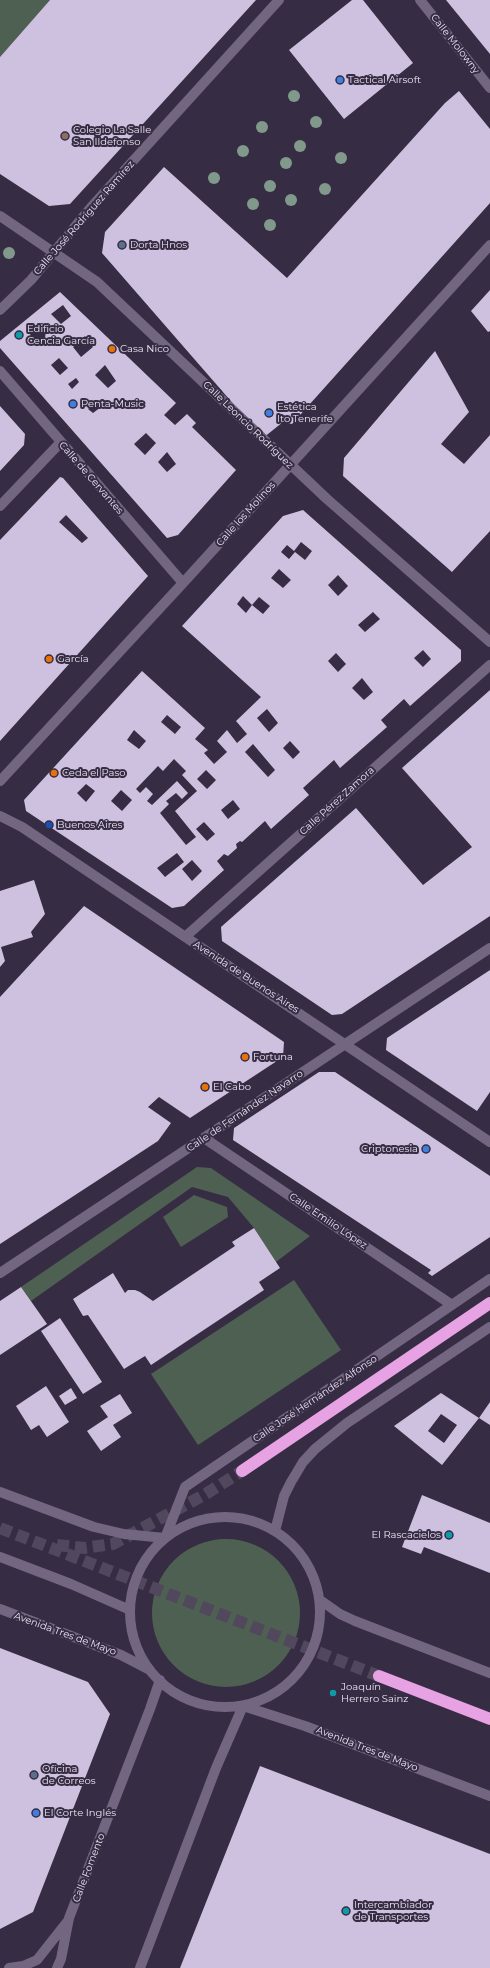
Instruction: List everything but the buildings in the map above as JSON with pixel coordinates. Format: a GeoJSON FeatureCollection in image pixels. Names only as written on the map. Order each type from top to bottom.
{"type":"FeatureCollection","features":[{"type":"Feature","properties":{"kind":"highway"},"geometry":{"type":"LineString","coordinates":[[242,1471],[490,1303]]}},
{"type":"Feature","properties":{"kind":"highway"},"geometry":{"type":"LineString","coordinates":[[379,1676],[490,1719]]}},
{"type":"Feature","properties":{"kind":"street","name":"Calle José Rodríguez Ramírez"},"geometry":{"type":"LineString","coordinates":[[0,310],[54,253],[92,205],[279,0]]}},
{"type":"Feature","properties":{"kind":"street","name":"Calle Molowny"},"geometry":{"type":"LineString","coordinates":[[420,0],[490,88]]}},
{"type":"Feature","properties":{"kind":"street","name":"Calle Leoncio Rodríguez"},"geometry":{"type":"LineString","coordinates":[[0,216],[97,282],[290,465],[490,642]]}},
{"type":"Feature","properties":{"kind":"street","name":"Calle los Molinos"},"geometry":{"type":"LineString","coordinates":[[0,781],[183,583],[490,245]]}},
{"type":"Feature","properties":{"kind":"street","name":"Calle de Cervantes"},"geometry":{"type":"LineString","coordinates":[[0,371],[60,443],[183,583]]}},
{"type":"Feature","properties":{"kind":"street"},"geometry":{"type":"LineString","coordinates":[[0,506],[60,443]]}},
{"type":"Feature","properties":{"kind":"street","name":"Calle Pérez Zamora"},"geometry":{"type":"LineString","coordinates":[[185,937],[490,665]]}},
{"type":"Feature","properties":{"kind":"street","name":"Avenida de Buenos Aires"},"geometry":{"type":"LineString","coordinates":[[0,816],[22,827],[490,1142]]}},
{"type":"Feature","properties":{"kind":"street","name":"Calle de Fernández Navarro"},"geometry":{"type":"LineString","coordinates":[[0,1273],[490,948]]}},
{"type":"Feature","properties":{"kind":"street","name":"Calle Emilio López"},"geometry":{"type":"LineString","coordinates":[[204,1138],[452,1305]]}},
{"type":"Feature","properties":{"kind":"street","name":"Calle José Hernández Alfonso"},"geometry":{"type":"LineString","coordinates":[[165,1538],[185,1487],[490,1280]]}},
{"type":"Feature","properties":{"kind":"street"},"geometry":{"type":"LineString","coordinates":[[275,1531],[284,1496],[303,1462],[315,1449],[347,1423],[489,1330]]}},
{"type":"Feature","properties":{"kind":"street"},"geometry":{"type":"LineString","coordinates":[[0,1492],[94,1527],[124,1534],[165,1538]]}},
{"type":"Feature","properties":{"kind":"street"},"geometry":{"type":"LineString","coordinates":[[233,1517],[249,1520],[275,1531],[289,1542],[306,1561],[314,1577],[320,1600],[320,1628],[313,1650],[304,1667],[291,1681],[277,1692],[260,1701],[242,1706],[219,1707],[197,1703],[177,1694],[150,1670],[141,1656],[134,1639],[130,1610],[133,1586],[138,1573],[151,1552],[165,1538],[182,1527],[208,1518],[233,1517]]}},
{"type":"Feature","properties":{"kind":"street"},"geometry":{"type":"LineString","coordinates":[[0,1557],[71,1584],[130,1610]]}},
{"type":"Feature","properties":{"kind":"street"},"geometry":{"type":"LineString","coordinates":[[320,1600],[340,1614],[355,1621],[490,1673]]}},
{"type":"Feature","properties":{"kind":"street","name":"Avenida Tres de Mayo"},"geometry":{"type":"LineString","coordinates":[[0,1609],[121,1655],[150,1670]]}},
{"type":"Feature","properties":{"kind":"street","name":"Calle Fomento"},"geometry":{"type":"LineString","coordinates":[[57,1968],[61,1959],[69,1918],[160,1680]]}},
{"type":"Feature","properties":{"kind":"street"},"geometry":{"type":"LineString","coordinates":[[140,1968],[216,1768],[242,1706]]}},
{"type":"Feature","properties":{"kind":"street","name":"Avenida Tres de Mayo"},"geometry":{"type":"LineString","coordinates":[[242,1706],[312,1728],[490,1796]]}},
{"type":"Feature","properties":{"kind":"street"},"geometry":{"type":"LineString","coordinates":[[9,1968],[23,1966],[37,1960],[69,1918]]}},
{"type":"Feature","properties":{"kind":"green space"},"geometry":{"type":"Polygon","coordinates":[[[0,0],[50,0],[0,57],[0,0]]]}},
{"type":"Feature","properties":{"kind":"green space"},"geometry":{"type":"Polygon","coordinates":[[[197,1167],[211,1168],[310,1236],[276,1262],[254,1228],[228,1197],[192,1187],[31,1301],[21,1287],[197,1167]]]}},
{"type":"Feature","properties":{"kind":"green space"},"geometry":{"type":"Polygon","coordinates":[[[194,1195],[227,1207],[228,1217],[181,1247],[163,1217],[194,1195]]]}},
{"type":"Feature","properties":{"kind":"green space"},"geometry":{"type":"Polygon","coordinates":[[[294,1280],[341,1350],[198,1445],[151,1374],[294,1280]]]}},
{"type":"Feature","properties":{"kind":"green space"},"geometry":{"type":"Polygon","coordinates":[[[219,1539],[233,1539],[247,1542],[261,1548],[273,1556],[283,1566],[291,1578],[297,1592],[300,1613],[297,1634],[291,1648],[283,1660],[273,1670],[261,1678],[247,1684],[233,1687],[219,1687],[205,1684],[191,1678],[179,1670],[169,1660],[161,1648],[155,1634],[152,1620],[152,1606],[155,1592],[161,1578],[169,1566],[179,1556],[191,1548],[205,1542],[219,1539]]]}},
{"type":"Feature","properties":{"kind":"tunnel"},"geometry":{"type":"LineString","coordinates":[[57,1545],[84,1548],[113,1544],[204,1495],[242,1471]]}},
{"type":"Feature","properties":{"kind":"tunnel"},"geometry":{"type":"LineString","coordinates":[[0,1528],[379,1676]]}},
{"type":"Feature","properties":{"kind":"place","name":"Tactical Airsoft"},"geometry":{"type":"Point","coordinates":[340,80]}},
{"type":"Feature","properties":{"kind":"place","name":"Colegio La Salle San Ildefonso"},"geometry":{"type":"Point","coordinates":[65,136]}},
{"type":"Feature","properties":{"kind":"place","name":"Dorta Hnos"},"geometry":{"type":"Point","coordinates":[122,245]}},
{"type":"Feature","properties":{"kind":"place","name":"Edificio Cencia García"},"geometry":{"type":"Point","coordinates":[19,335]}},
{"type":"Feature","properties":{"kind":"place","name":"Casa Nico"},"geometry":{"type":"Point","coordinates":[112,349]}},
{"type":"Feature","properties":{"kind":"place","name":"Penta-Music"},"geometry":{"type":"Point","coordinates":[73,404]}},
{"type":"Feature","properties":{"kind":"place","name":"Estética Ito Tenerife"},"geometry":{"type":"Point","coordinates":[269,413]}},
{"type":"Feature","properties":{"kind":"place","name":"García"},"geometry":{"type":"Point","coordinates":[49,659]}},
{"type":"Feature","properties":{"kind":"place","name":"Ceda el Paso"},"geometry":{"type":"Point","coordinates":[54,773]}},
{"type":"Feature","properties":{"kind":"place","name":"Buenos Aires"},"geometry":{"type":"Point","coordinates":[49,825]}},
{"type":"Feature","properties":{"kind":"place","name":"Fortuna"},"geometry":{"type":"Point","coordinates":[245,1057]}},
{"type":"Feature","properties":{"kind":"place","name":"El Cabo"},"geometry":{"type":"Point","coordinates":[205,1087]}},
{"type":"Feature","properties":{"kind":"place","name":"Criptonesia"},"geometry":{"type":"Point","coordinates":[426,1149]}},
{"type":"Feature","properties":{"kind":"place","name":"El Rascacielos"},"geometry":{"type":"Point","coordinates":[449,1535]}},
{"type":"Feature","properties":{"kind":"place","name":"Joaquín Herrero Sainz"},"geometry":{"type":"Point","coordinates":[333,1693]}},
{"type":"Feature","properties":{"kind":"place","name":"Oficina de Correos"},"geometry":{"type":"Point","coordinates":[34,1775]}},
{"type":"Feature","properties":{"kind":"place","name":"El Corte Inglés"},"geometry":{"type":"Point","coordinates":[36,1813]}},
{"type":"Feature","properties":{"kind":"place","name":"Intercambiador de Transportes"},"geometry":{"type":"Point","coordinates":[346,1911]}}]}
